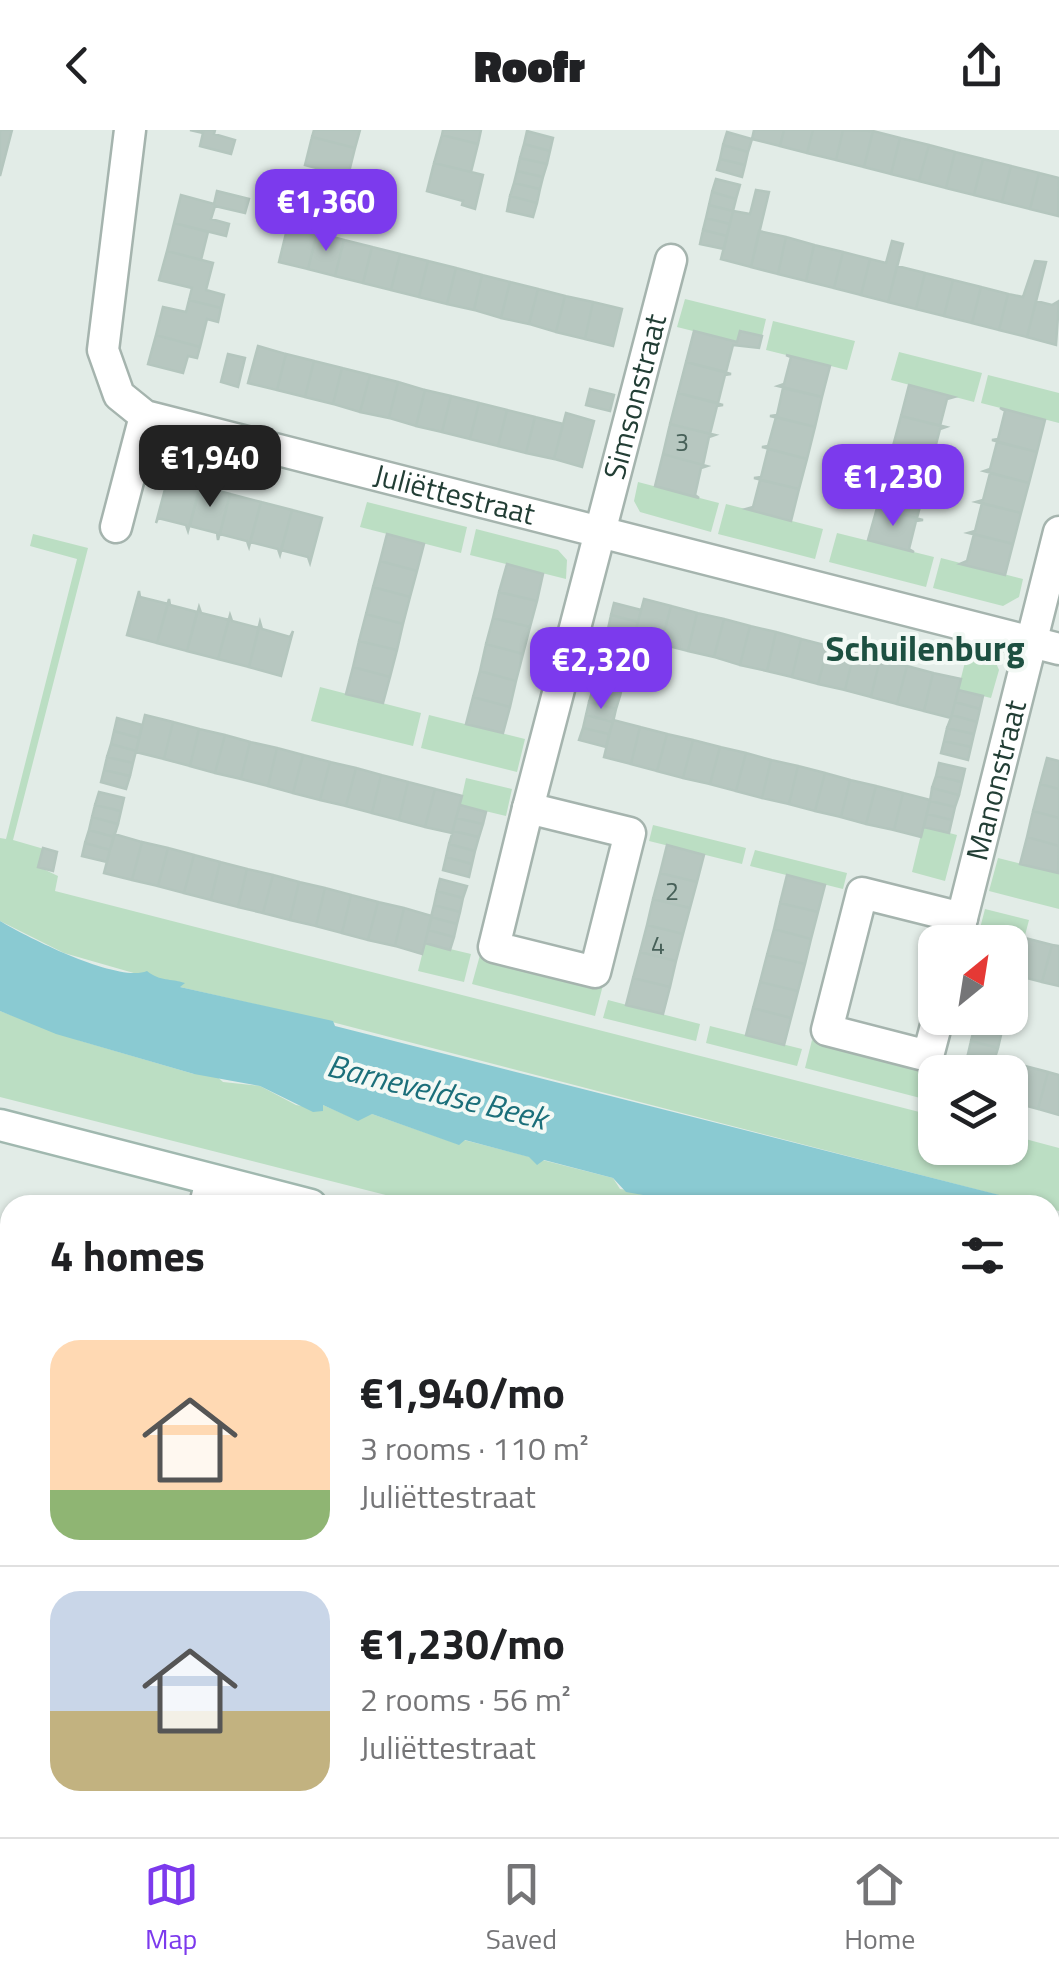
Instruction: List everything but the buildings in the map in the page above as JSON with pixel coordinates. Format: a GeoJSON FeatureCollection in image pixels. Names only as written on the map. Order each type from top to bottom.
{"type":"FeatureCollection","features":[{"type":"Feature","properties":{"kind":"street"},"geometry":{"type":"LineString","coordinates":[[116,527],[145,416],[119,394],[102,350],[130,130]]}},
{"type":"Feature","properties":{"kind":"street","name":"Simsonstraat"},"geometry":{"type":"LineString","coordinates":[[528,808],[630,833],[595,972],[494,947],[528,808],[672,260]]}},
{"type":"Feature","properties":{"kind":"street","name":"Juliëttestraat"},"geometry":{"type":"LineString","coordinates":[[145,416],[1044,646]]}},
{"type":"Feature","properties":{"kind":"street","name":"Manonstraat"},"geometry":{"type":"LineString","coordinates":[[960,925],[1044,646],[1059,532]]}},
{"type":"Feature","properties":{"kind":"street"},"geometry":{"type":"LineString","coordinates":[[934,1035],[928,1056],[826,1030],[862,893],[946,925]]}},
{"type":"Feature","properties":{"kind":"street"},"geometry":{"type":"LineString","coordinates":[[0,1125],[208,1192]]}},
{"type":"Feature","properties":{"kind":"green space"},"geometry":{"type":"Polygon","coordinates":[[[685,299],[766,319],[762,336],[740,330],[737,342],[677,327],[685,299]]]}},
{"type":"Feature","properties":{"kind":"green space"},"geometry":{"type":"Polygon","coordinates":[[[773,321],[855,341],[847,370],[766,350],[773,321]]]}},
{"type":"Feature","properties":{"kind":"green space"},"geometry":{"type":"Polygon","coordinates":[[[899,352],[982,373],[974,402],[891,380],[899,352]]]}},
{"type":"Feature","properties":{"kind":"green space"},"geometry":{"type":"Polygon","coordinates":[[[988,375],[1059,393],[1059,423],[981,403],[988,375]]]}},
{"type":"Feature","properties":{"kind":"green space"},"geometry":{"type":"Polygon","coordinates":[[[638,482],[719,503],[711,532],[640,512],[634,501],[638,482]]]}},
{"type":"Feature","properties":{"kind":"green space"},"geometry":{"type":"Polygon","coordinates":[[[367,502],[467,527],[461,553],[360,527],[367,502]]]}},
{"type":"Feature","properties":{"kind":"green space"},"geometry":{"type":"Polygon","coordinates":[[[726,504],[823,529],[815,559],[718,534],[726,504]]]}},
{"type":"Feature","properties":{"kind":"green space"},"geometry":{"type":"Polygon","coordinates":[[[476,529],[558,550],[567,560],[566,579],[470,555],[476,529]]]}},
{"type":"Feature","properties":{"kind":"green space"},"geometry":{"type":"Polygon","coordinates":[[[837,533],[934,557],[926,587],[829,562],[837,533]]]}},
{"type":"Feature","properties":{"kind":"green space"},"geometry":{"type":"Polygon","coordinates":[[[33,534],[88,548],[13,840],[44,849],[39,867],[58,876],[55,891],[918,1112],[918,1165],[1028,1165],[1028,1140],[1059,1148],[1059,1195],[997,1195],[332,1022],[180,987],[178,981],[172,984],[64,953],[0,921],[0,838],[6,839],[77,559],[30,546],[33,534]]]}},
{"type":"Feature","properties":{"kind":"green space"},"geometry":{"type":"Polygon","coordinates":[[[941,558],[1023,579],[1019,597],[1003,606],[933,588],[941,558]]]}},
{"type":"Feature","properties":{"kind":"green space"},"geometry":{"type":"Polygon","coordinates":[[[967,654],[996,663],[999,670],[991,698],[958,690],[967,654]]]}},
{"type":"Feature","properties":{"kind":"green space"},"geometry":{"type":"Polygon","coordinates":[[[320,687],[421,713],[413,746],[311,721],[320,687]]]}},
{"type":"Feature","properties":{"kind":"green space"},"geometry":{"type":"Polygon","coordinates":[[[429,715],[525,739],[517,772],[421,748],[429,715]]]}},
{"type":"Feature","properties":{"kind":"green space"},"geometry":{"type":"Polygon","coordinates":[[[466,778],[512,789],[506,816],[460,805],[466,778]]]}},
{"type":"Feature","properties":{"kind":"green space"},"geometry":{"type":"Polygon","coordinates":[[[653,825],[746,848],[742,864],[649,841],[653,825]]]}},
{"type":"Feature","properties":{"kind":"green space"},"geometry":{"type":"Polygon","coordinates":[[[923,826],[957,835],[945,881],[912,872],[923,826]]]}},
{"type":"Feature","properties":{"kind":"green space"},"geometry":{"type":"Polygon","coordinates":[[[755,850],[847,873],[843,889],[750,866],[755,850]]]}},
{"type":"Feature","properties":{"kind":"green space"},"geometry":{"type":"Polygon","coordinates":[[[998,858],[1059,873],[1059,909],[989,891],[998,858]]]}},
{"type":"Feature","properties":{"kind":"green space"},"geometry":{"type":"Polygon","coordinates":[[[985,909],[1029,920],[1028,925],[981,925],[985,909]]]}},
{"type":"Feature","properties":{"kind":"green space"},"geometry":{"type":"Polygon","coordinates":[[[425,943],[471,954],[464,982],[418,971],[425,943]]]}},
{"type":"Feature","properties":{"kind":"green space"},"geometry":{"type":"Polygon","coordinates":[[[480,955],[603,985],[595,1016],[472,984],[480,955]]]}},
{"type":"Feature","properties":{"kind":"green space"},"geometry":{"type":"Polygon","coordinates":[[[608,1000],[700,1024],[696,1041],[603,1018],[608,1000]]]}},
{"type":"Feature","properties":{"kind":"green space"},"geometry":{"type":"Polygon","coordinates":[[[0,1011],[81,1041],[194,1074],[214,1074],[223,1082],[260,1086],[296,1105],[320,1109],[323,1105],[353,1118],[372,1114],[458,1144],[464,1140],[613,1178],[620,1189],[666,1195],[386,1195],[0,1097],[0,1011]]]}},
{"type":"Feature","properties":{"kind":"green space"},"geometry":{"type":"Polygon","coordinates":[[[710,1026],[802,1049],[797,1066],[706,1043],[710,1026]]]}},
{"type":"Feature","properties":{"kind":"green space"},"geometry":{"type":"Polygon","coordinates":[[[812,1040],[918,1066],[918,1097],[805,1068],[812,1040]]]}},
{"type":"Feature","properties":{"kind":"water","name":"Barneveldse Beek"},"geometry":{"type":"Polygon","coordinates":[[[0,921],[52,948],[116,971],[147,971],[185,983],[180,987],[333,1021],[335,1026],[1000,1195],[626,1192],[613,1178],[544,1160],[537,1165],[529,1157],[465,1140],[459,1145],[372,1114],[358,1121],[323,1105],[323,1111],[313,1112],[260,1086],[194,1074],[56,1034],[0,1011],[0,921]]]}},
{"type":"Feature","properties":{"kind":"district","name":"Schuilenburg"},"geometry":{"type":"Point","coordinates":[925,649]}}]}
